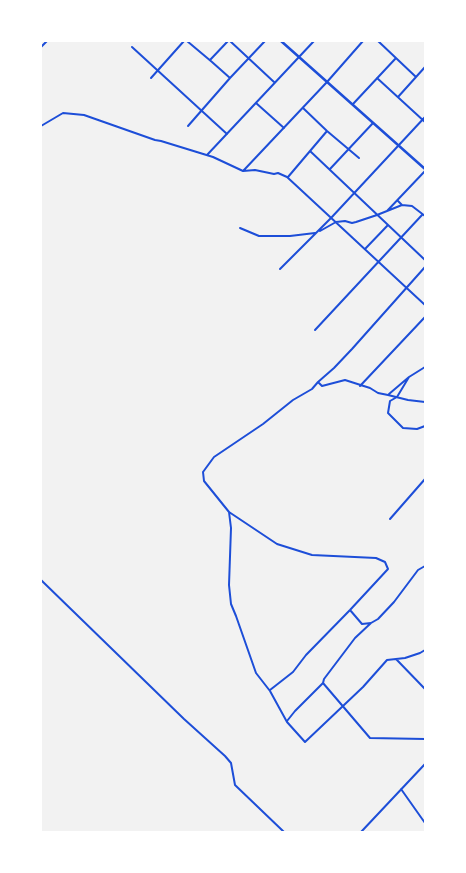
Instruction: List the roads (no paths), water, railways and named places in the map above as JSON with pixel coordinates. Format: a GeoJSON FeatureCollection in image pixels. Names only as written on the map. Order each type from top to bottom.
{"type":"FeatureCollection","features":[{"type":"Feature","properties":{"kind":"main road"},"geometry":{"type":"LineString","coordinates":[[281,41],[425,170]]}},
{"type":"Feature","properties":{"kind":"street"},"geometry":{"type":"LineString","coordinates":[[41,47],[46,41]]}},
{"type":"Feature","properties":{"kind":"street"},"geometry":{"type":"LineString","coordinates":[[151,78],[185,41],[230,78]]}},
{"type":"Feature","properties":{"kind":"street"},"geometry":{"type":"LineString","coordinates":[[210,60],[229,41],[275,83]]}},
{"type":"Feature","properties":{"kind":"street"},"geometry":{"type":"LineString","coordinates":[[188,126],[265,41]]}},
{"type":"Feature","properties":{"kind":"street"},"geometry":{"type":"LineString","coordinates":[[207,155],[314,41]]}},
{"type":"Feature","properties":{"kind":"street"},"geometry":{"type":"LineString","coordinates":[[243,171],[363,41]]}},
{"type":"Feature","properties":{"kind":"street"},"geometry":{"type":"LineString","coordinates":[[378,41],[416,77]]}},
{"type":"Feature","properties":{"kind":"street"},"geometry":{"type":"LineString","coordinates":[[132,47],[227,134]]}},
{"type":"Feature","properties":{"kind":"street"},"geometry":{"type":"LineString","coordinates":[[352,105],[396,58]]}},
{"type":"Feature","properties":{"kind":"street"},"geometry":{"type":"LineString","coordinates":[[398,97],[425,67]]}},
{"type":"Feature","properties":{"kind":"street"},"geometry":{"type":"LineString","coordinates":[[377,78],[424,121]]}},
{"type":"Feature","properties":{"kind":"street"},"geometry":{"type":"LineString","coordinates":[[256,103],[284,128]]}},
{"type":"Feature","properties":{"kind":"street"},"geometry":{"type":"LineString","coordinates":[[302,108],[327,132],[359,158]]}},
{"type":"Feature","properties":{"kind":"street"},"geometry":{"type":"LineString","coordinates":[[41,126],[64,113],[84,115],[155,140],[207,155],[243,171],[256,170],[274,174],[278,173],[287,177],[425,305]]}},
{"type":"Feature","properties":{"kind":"street"},"geometry":{"type":"LineString","coordinates":[[280,269],[331,218],[398,145],[424,121],[425,117]]}},
{"type":"Feature","properties":{"kind":"street"},"geometry":{"type":"LineString","coordinates":[[330,169],[373,123]]}},
{"type":"Feature","properties":{"kind":"street"},"geometry":{"type":"LineString","coordinates":[[287,177],[327,132]]}},
{"type":"Feature","properties":{"kind":"street"},"geometry":{"type":"LineString","coordinates":[[310,151],[425,260]]}},
{"type":"Feature","properties":{"kind":"street"},"geometry":{"type":"LineString","coordinates":[[240,228],[259,236],[290,236],[316,233],[336,222],[345,221],[352,223],[379,217],[425,170]]}},
{"type":"Feature","properties":{"kind":"street"},"geometry":{"type":"LineString","coordinates":[[397,200],[402,205]]}},
{"type":"Feature","properties":{"kind":"street"},"geometry":{"type":"LineString","coordinates":[[315,330],[424,216],[412,206],[402,205],[385,212]]}},
{"type":"Feature","properties":{"kind":"street"},"geometry":{"type":"LineString","coordinates":[[364,249],[388,225]]}},
{"type":"Feature","properties":{"kind":"street"},"geometry":{"type":"LineString","coordinates":[[270,691],[292,672],[388,569],[385,562],[376,558],[312,555],[277,544],[229,512],[204,481],[203,472],[214,457],[263,424],[293,400],[312,389],[352,350],[425,267]]}},
{"type":"Feature","properties":{"kind":"street"},"geometry":{"type":"LineString","coordinates":[[360,386],[425,316]]}},
{"type":"Feature","properties":{"kind":"street"},"geometry":{"type":"LineString","coordinates":[[388,394],[425,367]]}},
{"type":"Feature","properties":{"kind":"street"},"geometry":{"type":"LineString","coordinates":[[409,377],[397,397],[390,401],[388,413],[403,428],[417,429],[425,426]]}},
{"type":"Feature","properties":{"kind":"street"},"geometry":{"type":"LineString","coordinates":[[318,382],[322,386],[345,380],[370,388],[378,393],[425,402]]}},
{"type":"Feature","properties":{"kind":"street"},"geometry":{"type":"LineString","coordinates":[[390,519],[425,479]]}},
{"type":"Feature","properties":{"kind":"street"},"geometry":{"type":"LineString","coordinates":[[229,512],[231,528],[230,604],[256,673],[270,691],[287,722],[305,742],[363,687],[387,660],[405,658],[425,650]]}},
{"type":"Feature","properties":{"kind":"street"},"geometry":{"type":"LineString","coordinates":[[350,610],[362,624],[378,620],[418,570],[425,566]]}},
{"type":"Feature","properties":{"kind":"street"},"geometry":{"type":"LineString","coordinates":[[41,580],[231,763],[235,785],[284,832]]}},
{"type":"Feature","properties":{"kind":"street"},"geometry":{"type":"LineString","coordinates":[[287,722],[295,711],[323,683],[324,679],[355,638],[371,623]]}},
{"type":"Feature","properties":{"kind":"street"},"geometry":{"type":"LineString","coordinates":[[396,659],[425,689]]}},
{"type":"Feature","properties":{"kind":"street"},"geometry":{"type":"LineString","coordinates":[[323,683],[370,738],[425,739]]}},
{"type":"Feature","properties":{"kind":"street"},"geometry":{"type":"LineString","coordinates":[[361,832],[425,764]]}},
{"type":"Feature","properties":{"kind":"street"},"geometry":{"type":"LineString","coordinates":[[401,789],[425,823]]}}]}
